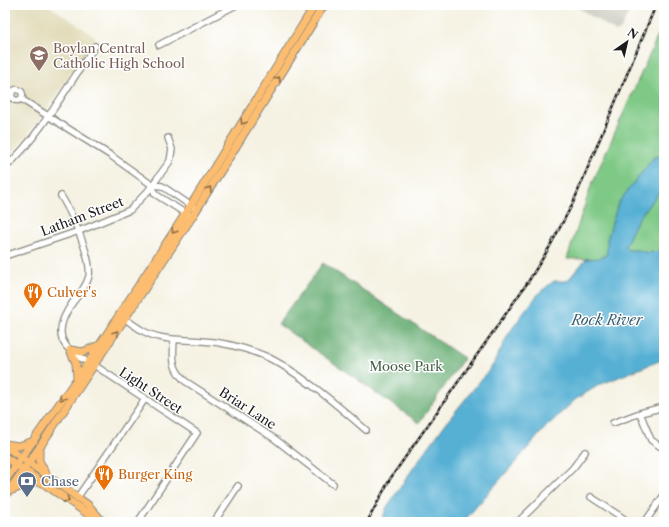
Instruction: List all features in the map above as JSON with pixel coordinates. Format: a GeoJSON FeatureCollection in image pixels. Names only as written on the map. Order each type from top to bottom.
{"type":"FeatureCollection","features":[{"type":"Feature","properties":{"kind":"main road"},"geometry":{"type":"LineString","coordinates":[[194,208],[315,5]]}},
{"type":"Feature","properties":{"kind":"main road"},"geometry":{"type":"LineString","coordinates":[[7,494],[39,448],[91,364],[194,208],[324,5]]}},
{"type":"Feature","properties":{"kind":"main road"},"geometry":{"type":"LineString","coordinates":[[70,350],[83,352],[89,351],[100,343],[122,317]]}},
{"type":"Feature","properties":{"kind":"main road"},"geometry":{"type":"LineString","coordinates":[[5,481],[77,377],[91,364],[100,343]]}},
{"type":"Feature","properties":{"kind":"main road"},"geometry":{"type":"LineString","coordinates":[[70,350],[76,363],[77,377]]}},
{"type":"Feature","properties":{"kind":"main road"},"geometry":{"type":"LineString","coordinates":[[5,445],[19,446],[34,441]]}},
{"type":"Feature","properties":{"kind":"main road"},"geometry":{"type":"LineString","coordinates":[[5,445],[95,511],[96,516],[103,522]]}},
{"type":"Feature","properties":{"kind":"main road"},"geometry":{"type":"LineString","coordinates":[[39,448],[39,461],[50,479]]}},
{"type":"Feature","properties":{"kind":"main road"},"geometry":{"type":"LineString","coordinates":[[5,457],[91,516],[96,516]]}},
{"type":"Feature","properties":{"kind":"main road"},"geometry":{"type":"LineString","coordinates":[[5,465],[5,473]]}},
{"type":"Feature","properties":{"kind":"main road"},"geometry":{"type":"LineString","coordinates":[[7,494],[24,483],[40,482]]}},
{"type":"Feature","properties":{"kind":"street"},"geometry":{"type":"LineString","coordinates":[[159,45],[236,5]]}},
{"type":"Feature","properties":{"kind":"street"},"geometry":{"type":"LineString","coordinates":[[5,168],[26,145],[48,115],[94,46]]}},
{"type":"Feature","properties":{"kind":"street"},"geometry":{"type":"LineString","coordinates":[[22,99],[110,155],[152,185],[162,186],[194,208]]}},
{"type":"Feature","properties":{"kind":"street","name":"Latham Street"},"geometry":{"type":"LineString","coordinates":[[5,256],[79,231],[130,210],[152,185],[170,161],[172,149],[168,138]]}},
{"type":"Feature","properties":{"kind":"street"},"geometry":{"type":"LineString","coordinates":[[152,185],[155,194],[189,215]]}},
{"type":"Feature","properties":{"kind":"street"},"geometry":{"type":"LineString","coordinates":[[61,196],[79,231],[89,266],[89,277],[62,323],[61,339],[70,350]]}},
{"type":"Feature","properties":{"kind":"street"},"geometry":{"type":"LineString","coordinates":[[122,317],[146,333],[174,340],[202,340],[225,344],[265,356],[327,398],[366,430]]}},
{"type":"Feature","properties":{"kind":"street","name":"Briar Lane"},"geometry":{"type":"LineString","coordinates":[[174,340],[173,361],[177,373],[185,381],[275,439],[333,484]]}},
{"type":"Feature","properties":{"kind":"street","name":"Light Street"},"geometry":{"type":"LineString","coordinates":[[70,350],[197,434],[138,522]]}},
{"type":"Feature","properties":{"kind":"street"},"geometry":{"type":"LineString","coordinates":[[77,498],[145,399]]}},
{"type":"Feature","properties":{"kind":"street"},"geometry":{"type":"LineString","coordinates":[[613,423],[640,413],[664,407]]}},
{"type":"Feature","properties":{"kind":"street"},"geometry":{"type":"LineString","coordinates":[[640,413],[651,440],[664,449]]}},
{"type":"Feature","properties":{"kind":"street"},"geometry":{"type":"LineString","coordinates":[[521,521],[573,468],[585,452]]}},
{"type":"Feature","properties":{"kind":"street"},"geometry":{"type":"LineString","coordinates":[[214,522],[238,486]]}},
{"type":"Feature","properties":{"kind":"street"},"geometry":{"type":"LineString","coordinates":[[645,522],[664,495]]}},
{"type":"Feature","properties":{"kind":"street"},"geometry":{"type":"LineString","coordinates":[[591,497],[629,522]]}},
{"type":"Feature","properties":{"kind":"shaded area","name":"Boylan Central Catholic High School"},"geometry":{"type":"Polygon","coordinates":[[[5,5],[48,5],[96,37],[41,119],[5,161],[5,5]]]}},
{"type":"Feature","properties":{"kind":"shaded area"},"geometry":{"type":"Polygon","coordinates":[[[574,5],[632,5],[621,29],[616,32],[574,5]]]}},
{"type":"Feature","properties":{"kind":"green space"},"geometry":{"type":"Polygon","coordinates":[[[664,22],[664,257],[567,259],[591,186],[664,22]]]}},
{"type":"Feature","properties":{"kind":"green space","name":"Moose Park"},"geometry":{"type":"Polygon","coordinates":[[[323,263],[464,358],[419,423],[278,324],[323,263]]]}},
{"type":"Feature","properties":{"kind":"water","name":"Rock River"},"geometry":{"type":"Polygon","coordinates":[[[664,155],[664,192],[661,190],[638,219],[625,246],[628,250],[638,250],[647,253],[664,250],[664,359],[599,385],[576,399],[546,427],[463,522],[381,522],[387,507],[414,467],[446,423],[493,365],[509,333],[540,292],[554,281],[567,281],[586,259],[600,258],[607,254],[607,240],[618,203],[654,157],[664,155]]]}},
{"type":"Feature","properties":{"kind":"railway"},"geometry":{"type":"LineString","coordinates":[[367,522],[390,479],[528,282],[549,248],[573,203],[656,5]]}},
{"type":"Feature","properties":{"kind":"place","name":"Boylan Central Catholic High School"},"geometry":{"type":"Point","coordinates":[39,72]}},
{"type":"Feature","properties":{"kind":"place","name":"Culver's"},"geometry":{"type":"Point","coordinates":[33,309]}},
{"type":"Feature","properties":{"kind":"place","name":"Burger King"},"geometry":{"type":"Point","coordinates":[104,491]}},
{"type":"Feature","properties":{"kind":"place","name":"Chase"},"geometry":{"type":"Point","coordinates":[27,498]}}]}
